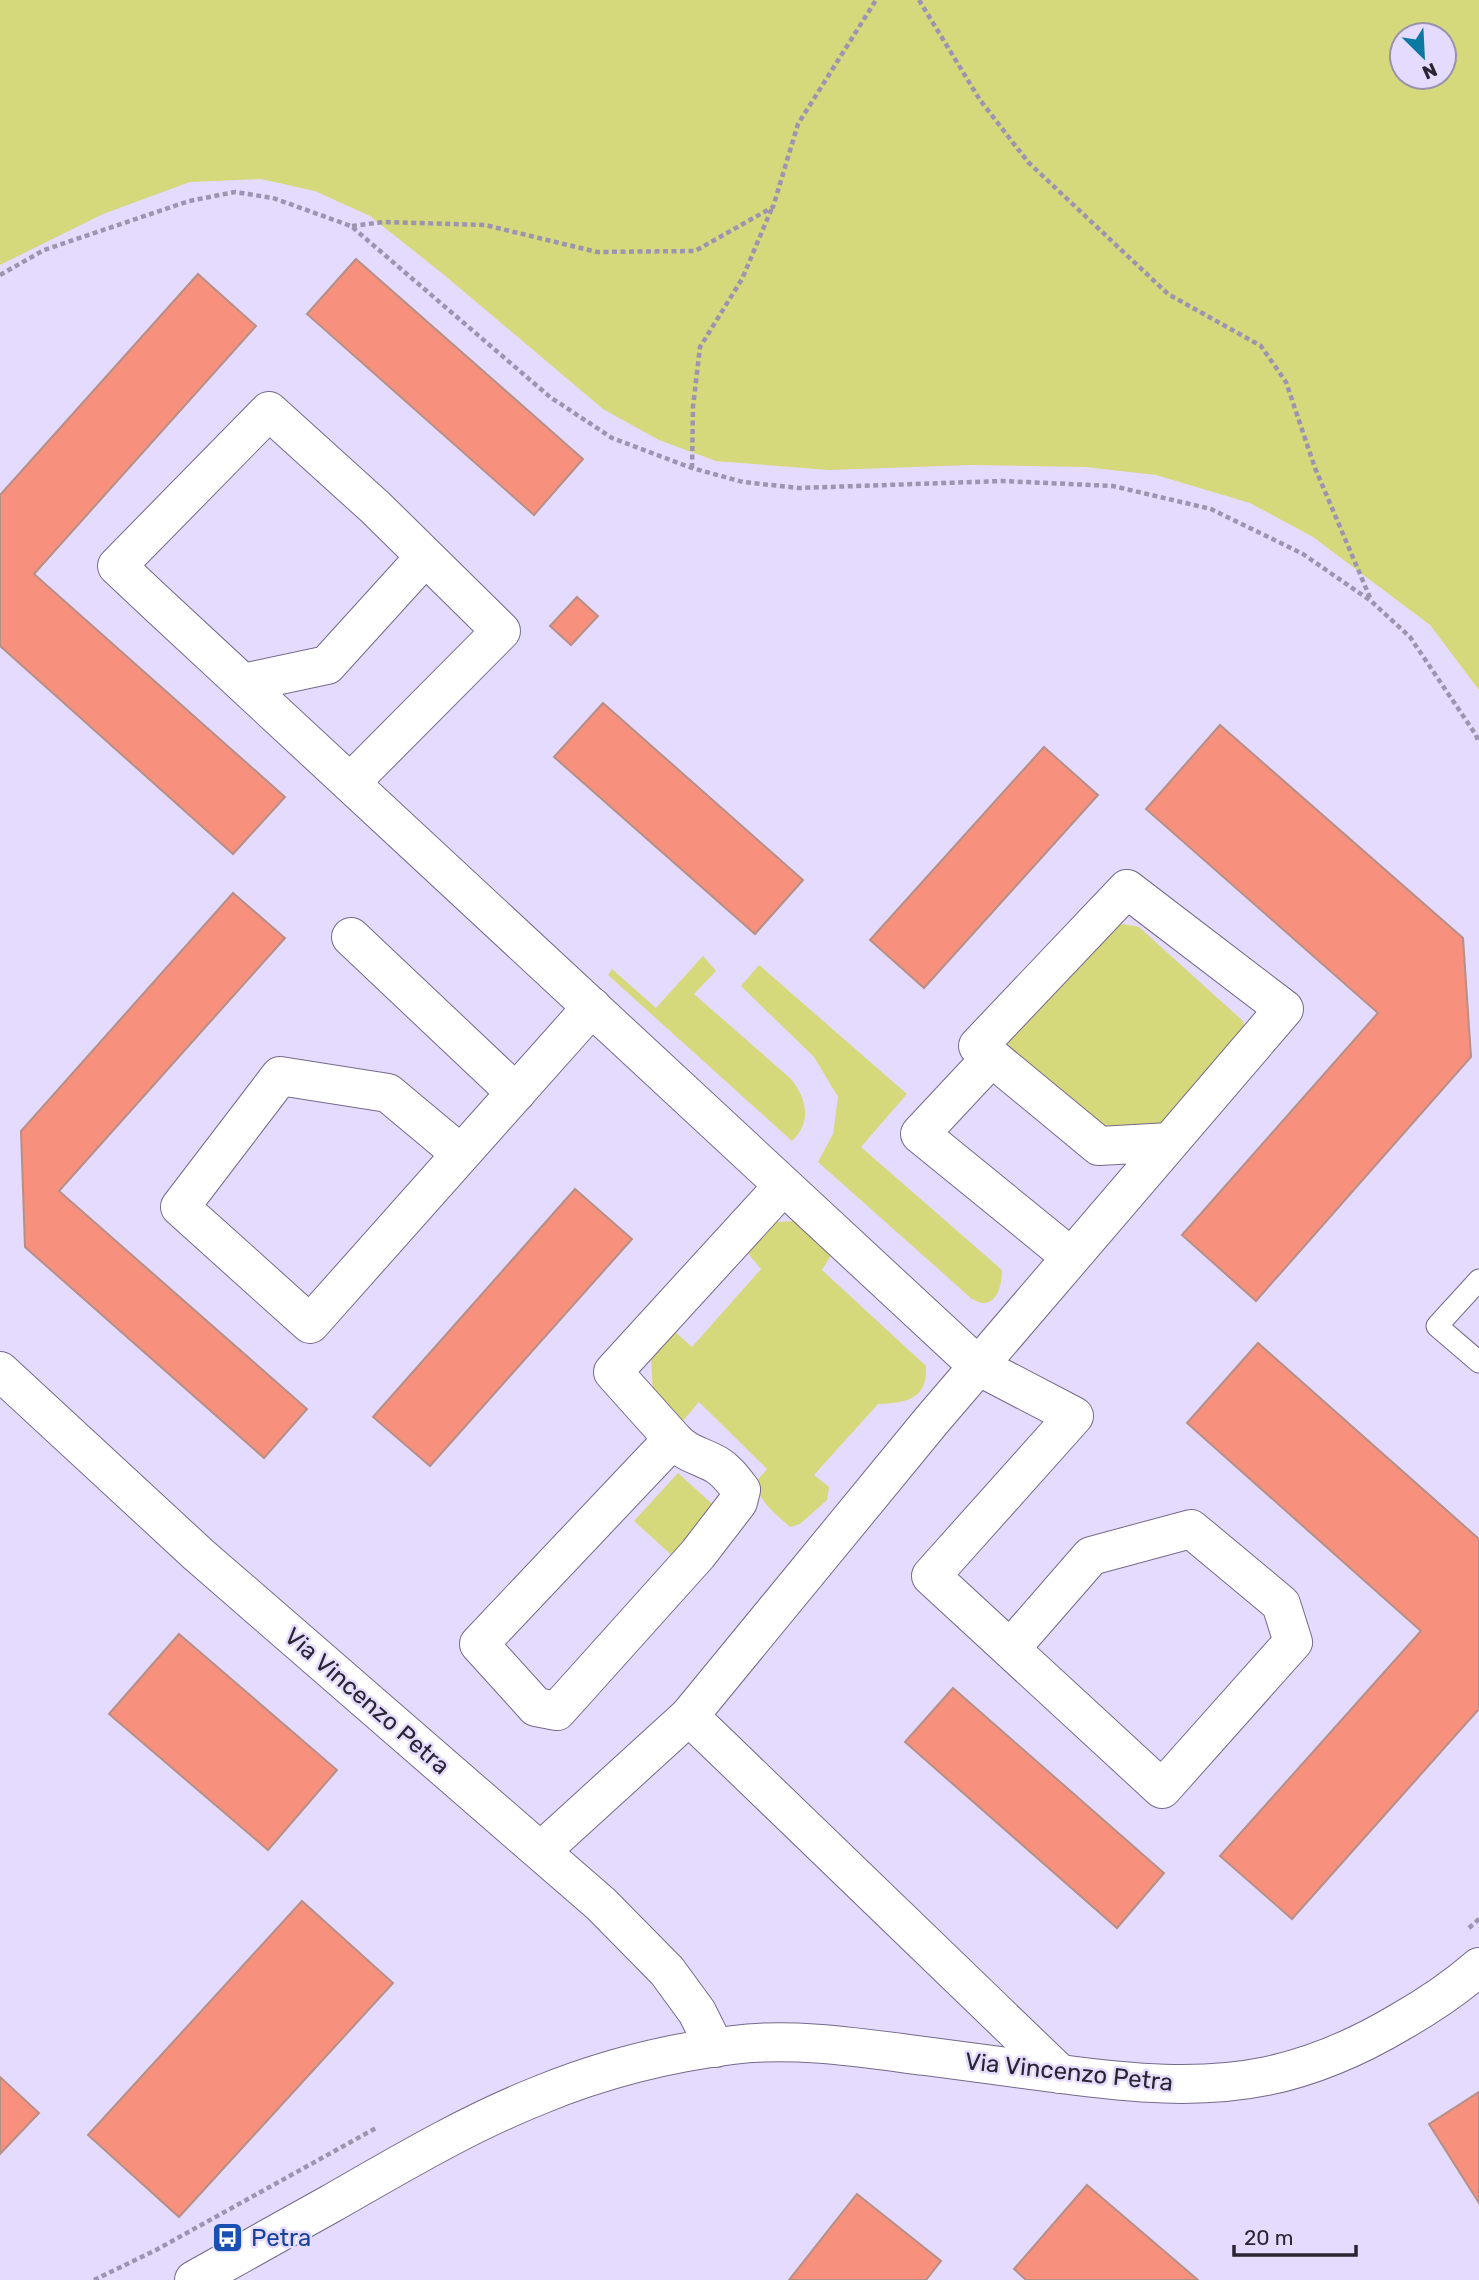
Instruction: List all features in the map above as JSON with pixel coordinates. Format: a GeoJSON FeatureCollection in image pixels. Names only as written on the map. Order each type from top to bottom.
{"type":"FeatureCollection","features":[{"type":"Feature","properties":{"kind":"street"},"geometry":{"type":"LineString","coordinates":[[350,783],[501,631],[375,507],[269,411],[117,566],[350,783],[592,1007],[783,1186],[978,1366],[1074,1416],[931,1576],[1010,1649],[1162,1789],[1293,1642],[1281,1604],[1191,1529],[1091,1556],[1010,1649]]}},
{"type":"Feature","properties":{"kind":"street"},"geometry":{"type":"LineString","coordinates":[[243,683],[327,665],[425,557]]}},
{"type":"Feature","properties":{"kind":"street"},"geometry":{"type":"LineString","coordinates":[[541,1851],[689,1716],[932,1420],[1284,1009],[1127,889],[978,1046],[1099,1146],[1170,1142]]}},
{"type":"Feature","properties":{"kind":"street"},"geometry":{"type":"LineString","coordinates":[[351,937],[516,1093]]}},
{"type":"Feature","properties":{"kind":"street"},"geometry":{"type":"LineString","coordinates":[[461,1154],[388,1093],[280,1076],[180,1207],[310,1324],[592,1007]]}},
{"type":"Feature","properties":{"kind":"street"},"geometry":{"type":"LineString","coordinates":[[991,1058],[920,1134],[1071,1257]]}},
{"type":"Feature","properties":{"kind":"street"},"geometry":{"type":"LineString","coordinates":[[673,1439],[480,1644],[536,1707],[557,1711],[698,1554],[738,1502],[741,1490],[731,1476],[719,1465],[683,1450],[613,1372],[783,1186]]}},
{"type":"Feature","properties":{"kind":"street","name":"Via Vincenzo Petra"},"geometry":{"type":"LineString","coordinates":[[0,1371],[199,1555],[601,1903],[667,1971],[697,2012],[715,2048]]}},
{"type":"Feature","properties":{"kind":"street"},"geometry":{"type":"LineString","coordinates":[[689,1716],[1060,2074]]}},
{"type":"Feature","properties":{"kind":"street","name":"Via Vincenzo Petra"},"geometry":{"type":"LineString","coordinates":[[194,2280],[421,2153],[503,2111],[598,2074],[653,2059],[756,2043],[831,2046],[1103,2080],[1174,2084],[1233,2081],[1286,2071],[1334,2056],[1363,2043],[1432,2004],[1479,1967]]}},
{"type":"Feature","properties":{"kind":"lane"},"geometry":{"type":"LineString","coordinates":[[1479,1279],[1437,1326],[1479,1362]]}},
{"type":"Feature","properties":{"kind":"path"},"geometry":{"type":"LineString","coordinates":[[692,468],[693,407],[700,347],[741,279],[773,207],[798,124],[876,0]]}},
{"type":"Feature","properties":{"kind":"path"},"geometry":{"type":"LineString","coordinates":[[919,0],[980,100],[1028,162],[1168,294],[1261,345],[1286,382],[1315,468],[1371,601]]}},
{"type":"Feature","properties":{"kind":"path"},"geometry":{"type":"LineString","coordinates":[[0,275],[44,250],[189,201],[235,192],[273,198],[351,226],[550,397],[612,438],[692,468],[743,482],[799,488],[1002,481],[1113,486],[1210,509],[1303,554],[1371,601],[1410,636],[1479,743]]}},
{"type":"Feature","properties":{"kind":"path"},"geometry":{"type":"LineString","coordinates":[[351,226],[384,222],[485,225],[597,252],[695,251],[773,207]]}},
{"type":"Feature","properties":{"kind":"green space"},"geometry":{"type":"Polygon","coordinates":[[[0,0],[1479,0],[1479,690],[1430,625],[1313,537],[1250,503],[1156,475],[1085,467],[971,465],[829,470],[716,461],[659,440],[603,409],[370,216],[315,191],[261,179],[190,182],[103,214],[0,265],[0,0]]]}},
{"type":"Feature","properties":{"kind":"green space"},"geometry":{"type":"Polygon","coordinates":[[[1123,924],[1139,927],[1243,1021],[1246,1033],[1173,1124],[1102,1127],[1010,1055],[1007,1036],[1113,927],[1123,924]]]}},
{"type":"Feature","properties":{"kind":"green space"},"geometry":{"type":"Polygon","coordinates":[[[703,956],[716,971],[694,994],[791,1079],[801,1094],[805,1118],[803,1126],[792,1141],[608,975],[612,969],[656,1008],[703,956]]]}},
{"type":"Feature","properties":{"kind":"green space"},"geometry":{"type":"Polygon","coordinates":[[[759,965],[907,1094],[861,1147],[1002,1270],[1000,1285],[993,1299],[983,1303],[972,1299],[818,1162],[833,1134],[838,1097],[814,1057],[741,986],[759,965]]]}},
{"type":"Feature","properties":{"kind":"green space"},"geometry":{"type":"Polygon","coordinates":[[[796,1221],[835,1249],[822,1270],[926,1366],[926,1377],[921,1390],[911,1398],[878,1404],[814,1475],[829,1487],[827,1500],[800,1524],[790,1527],[769,1508],[755,1483],[767,1469],[699,1402],[681,1423],[653,1395],[651,1358],[673,1330],[692,1347],[761,1269],[746,1251],[776,1222],[796,1221]]]}},
{"type":"Feature","properties":{"kind":"green space"},"geometry":{"type":"Polygon","coordinates":[[[678,1473],[720,1511],[676,1559],[634,1521],[678,1473]]]}},
{"type":"Feature","properties":{"kind":"building"},"geometry":{"type":"Polygon","coordinates":[[[356,259],[583,459],[534,515],[307,314],[356,259]]]}},
{"type":"Feature","properties":{"kind":"building"},"geometry":{"type":"Polygon","coordinates":[[[198,274],[256,326],[34,574],[285,797],[233,854],[0,646],[0,495],[198,274]]]}},
{"type":"Feature","properties":{"kind":"building"},"geometry":{"type":"Polygon","coordinates":[[[577,597],[598,616],[571,645],[550,626],[577,597]]]}},
{"type":"Feature","properties":{"kind":"building"},"geometry":{"type":"Polygon","coordinates":[[[603,703],[803,880],[755,934],[554,757],[603,703]]]}},
{"type":"Feature","properties":{"kind":"building"},"geometry":{"type":"Polygon","coordinates":[[[1220,725],[1463,938],[1471,1057],[1256,1301],[1182,1235],[1378,1013],[1146,809],[1220,725]]]}},
{"type":"Feature","properties":{"kind":"building"},"geometry":{"type":"Polygon","coordinates":[[[1044,747],[1098,795],[924,988],[870,940],[1044,747]]]}},
{"type":"Feature","properties":{"kind":"building"},"geometry":{"type":"Polygon","coordinates":[[[233,893],[285,938],[59,1191],[307,1409],[264,1458],[25,1247],[21,1131],[233,893]]]}},
{"type":"Feature","properties":{"kind":"building"},"geometry":{"type":"Polygon","coordinates":[[[575,1189],[632,1239],[430,1466],[373,1417],[575,1189]]]}},
{"type":"Feature","properties":{"kind":"building"},"geometry":{"type":"Polygon","coordinates":[[[1258,1343],[1479,1539],[1479,1709],[1292,1919],[1220,1856],[1421,1631],[1187,1423],[1258,1343]]]}},
{"type":"Feature","properties":{"kind":"building"},"geometry":{"type":"Polygon","coordinates":[[[179,1634],[337,1770],[268,1850],[109,1714],[179,1634]]]}},
{"type":"Feature","properties":{"kind":"building"},"geometry":{"type":"Polygon","coordinates":[[[953,1688],[1164,1873],[1117,1928],[905,1742],[953,1688]]]}},
{"type":"Feature","properties":{"kind":"building"},"geometry":{"type":"Polygon","coordinates":[[[302,1901],[393,1983],[179,2217],[88,2135],[302,1901]]]}},
{"type":"Feature","properties":{"kind":"building"},"geometry":{"type":"Polygon","coordinates":[[[0,2077],[39,2113],[0,2154],[0,2077]]]}},
{"type":"Feature","properties":{"kind":"building"},"geometry":{"type":"Polygon","coordinates":[[[1479,2092],[1479,2203],[1429,2124],[1479,2092]]]}},
{"type":"Feature","properties":{"kind":"building"},"geometry":{"type":"Polygon","coordinates":[[[1087,2185],[1198,2280],[1026,2280],[1014,2269],[1087,2185]]]}},
{"type":"Feature","properties":{"kind":"building"},"geometry":{"type":"Polygon","coordinates":[[[857,2194],[941,2261],[926,2280],[789,2280],[857,2194]]]}},
{"type":"Feature","properties":{"kind":"place","name":"Petra"},"geometry":{"type":"Point","coordinates":[228,2238]}}]}
